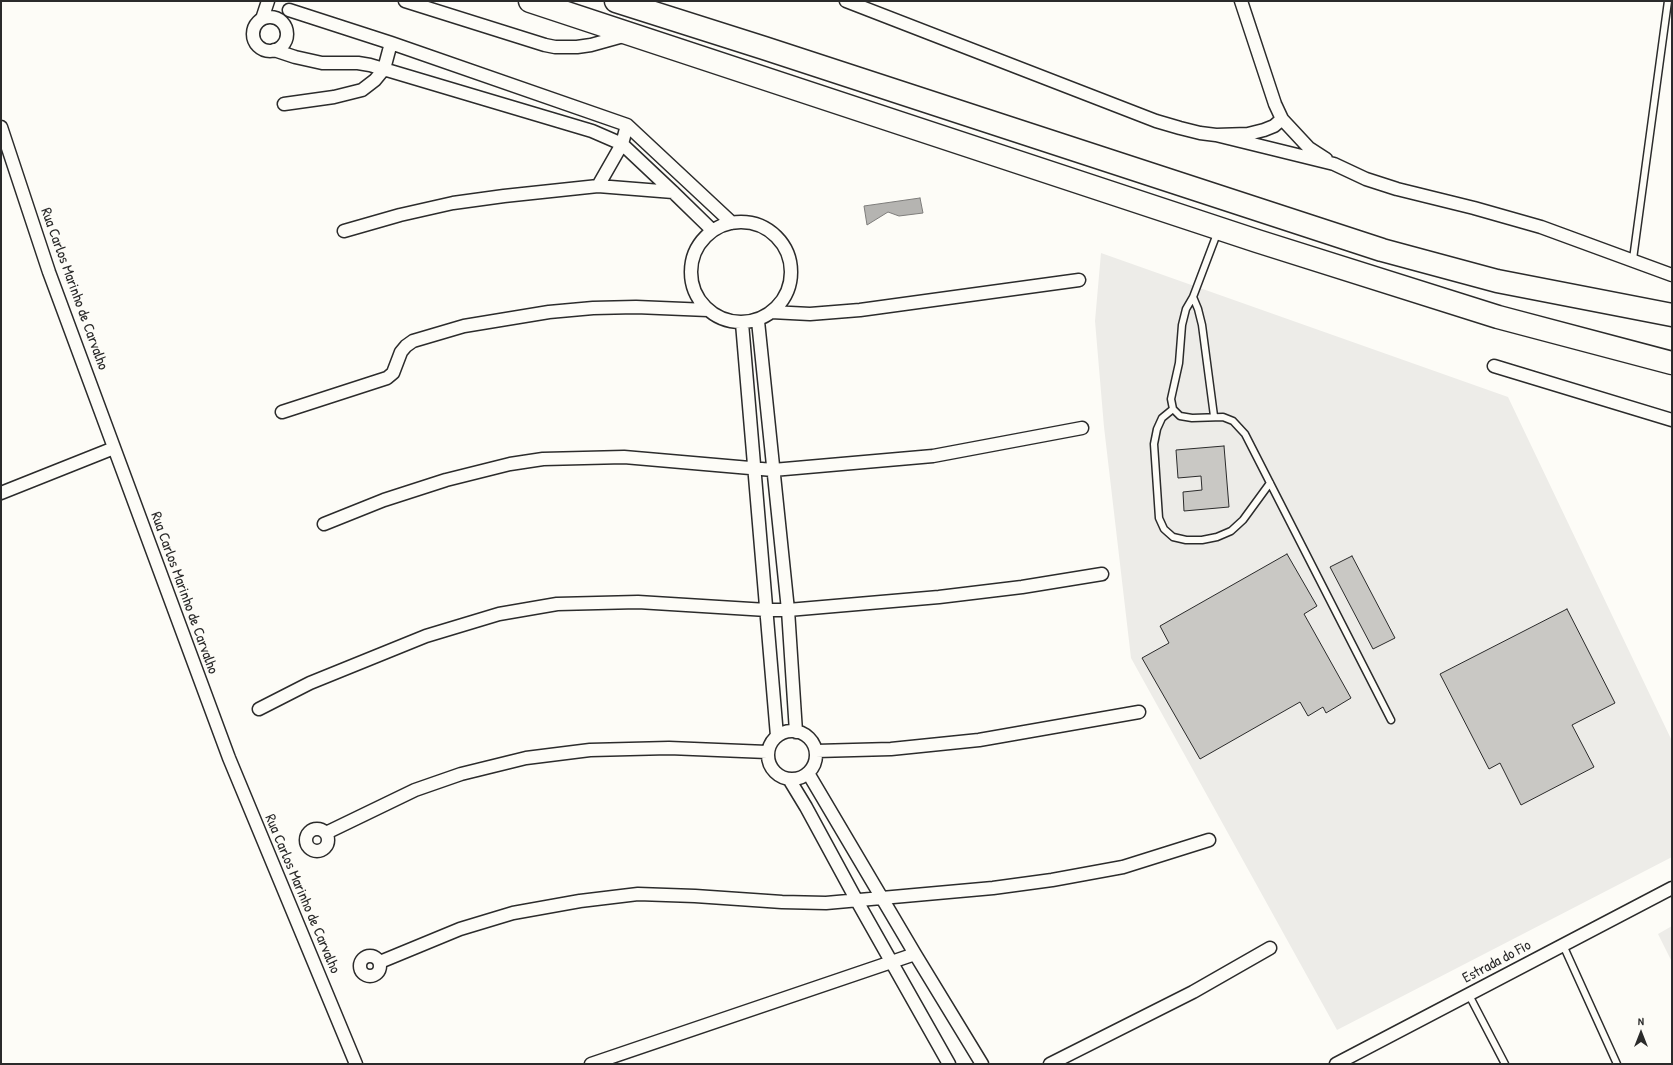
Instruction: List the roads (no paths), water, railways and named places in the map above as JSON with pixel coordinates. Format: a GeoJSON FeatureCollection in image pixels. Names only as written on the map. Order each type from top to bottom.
{"type":"FeatureCollection","features":[{"type":"Feature","properties":{"kind":"highway"},"geometry":{"type":"LineString","coordinates":[[530,1],[1219,229],[1498,317],[1672,363]]}},
{"type":"Feature","properties":{"kind":"highway"},"geometry":{"type":"LineString","coordinates":[[616,1],[1382,250],[1497,281],[1672,315]]}},
{"type":"Feature","properties":{"kind":"street"},"geometry":{"type":"LineString","coordinates":[[262,19],[268,1]]}},
{"type":"Feature","properties":{"kind":"street"},"geometry":{"type":"LineString","coordinates":[[404,1],[555,47],[577,47],[591,45],[631,34]]}},
{"type":"Feature","properties":{"kind":"street"},"geometry":{"type":"LineString","coordinates":[[846,1],[1156,121],[1200,133],[1216,135],[1334,164]]}},
{"type":"Feature","properties":{"kind":"street"},"geometry":{"type":"LineString","coordinates":[[1241,1],[1275,104],[1282,119],[1309,148],[1334,164],[1366,179],[1397,189],[1474,208],[1541,228],[1633,259],[1672,274]]}},
{"type":"Feature","properties":{"kind":"street"},"geometry":{"type":"LineString","coordinates":[[284,23],[291,6],[390,43],[627,125],[732,223]]}},
{"type":"Feature","properties":{"kind":"street"},"geometry":{"type":"LineString","coordinates":[[274,50],[281,47],[286,40],[287,30],[284,23],[279,19],[271,17],[262,19],[255,25],[253,34],[256,43],[263,49],[274,50],[294,57],[322,63],[358,63],[384,69],[592,131],[622,144],[712,230]]}},
{"type":"Feature","properties":{"kind":"street"},"geometry":{"type":"LineString","coordinates":[[284,104],[326,98],[362,90],[375,80],[384,69],[390,43]]}},
{"type":"Feature","properties":{"kind":"street"},"geometry":{"type":"LineString","coordinates":[[1216,135],[1248,134],[1269,128],[1282,119]]}},
{"type":"Feature","properties":{"kind":"street"},"geometry":{"type":"LineString","coordinates":[[598,186],[622,144],[627,125]]}},
{"type":"Feature","properties":{"kind":"street","name":"Rua Carlos Marinho de Carvalho"},"geometry":{"type":"LineString","coordinates":[[1,127],[49,272],[228,758],[356,1064]]}},
{"type":"Feature","properties":{"kind":"street"},"geometry":{"type":"LineString","coordinates":[[344,231],[400,215],[453,203],[598,186],[673,192]]}},
{"type":"Feature","properties":{"kind":"street"},"geometry":{"type":"LineString","coordinates":[[743,221],[759,225],[773,233],[784,246],[790,261],[791,278],[787,294],[777,307],[758,321],[742,323],[727,321],[713,315],[702,305],[694,292],[690,275],[692,258],[699,242],[712,230],[732,223],[743,221]]}},
{"type":"Feature","properties":{"kind":"street"},"geometry":{"type":"LineString","coordinates":[[771,312],[810,314],[860,310],[1079,280]]}},
{"type":"Feature","properties":{"kind":"street"},"geometry":{"type":"LineString","coordinates":[[282,412],[387,378],[392,373],[401,352],[413,341],[464,326],[549,312],[593,308],[708,310]]}},
{"type":"Feature","properties":{"kind":"street"},"geometry":{"type":"LineString","coordinates":[[758,321],[788,610],[796,732]]}},
{"type":"Feature","properties":{"kind":"street"},"geometry":{"type":"LineString","coordinates":[[742,323],[777,736]]}},
{"type":"Feature","properties":{"kind":"street"},"geometry":{"type":"LineString","coordinates":[[1494,366],[1672,420]]}},
{"type":"Feature","properties":{"kind":"street"},"geometry":{"type":"LineString","coordinates":[[324,524],[384,500],[446,480],[510,464],[543,459],[624,457],[773,470],[933,456],[1082,428]]}},
{"type":"Feature","properties":{"kind":"street"},"geometry":{"type":"LineString","coordinates":[[1,493],[114,448]]}},
{"type":"Feature","properties":{"kind":"street"},"geometry":{"type":"LineString","coordinates":[[259,710],[310,683],[426,636],[499,614],[557,604],[638,602],[788,610],[939,597],[1022,587],[1102,574]]}},
{"type":"Feature","properties":{"kind":"street"},"geometry":{"type":"LineString","coordinates":[[816,751],[891,749],[978,740],[1139,712]]}},
{"type":"Feature","properties":{"kind":"street"},"geometry":{"type":"LineString","coordinates":[[784,732],[796,732],[807,736],[813,743],[816,751],[816,759],[808,773],[799,778],[789,779],[780,776],[772,770],[768,762],[767,752],[771,743],[777,736],[784,732]]}},
{"type":"Feature","properties":{"kind":"street"},"geometry":{"type":"LineString","coordinates":[[326,834],[415,790],[461,774],[526,758],[590,750],[669,748],[767,752]]}},
{"type":"Feature","properties":{"kind":"street"},"geometry":{"type":"LineString","coordinates":[[808,773],[914,954],[982,1064]]}},
{"type":"Feature","properties":{"kind":"street"},"geometry":{"type":"LineString","coordinates":[[789,779],[949,1064]]}},
{"type":"Feature","properties":{"kind":"street"},"geometry":{"type":"LineString","coordinates":[[380,962],[460,928],[513,913],[580,901],[638,894],[826,903],[882,899],[993,888],[1052,880],[1123,867],[1209,840]]}},
{"type":"Feature","properties":{"kind":"street","name":"Estrada do Fio"},"geometry":{"type":"LineString","coordinates":[[1336,1064],[1672,888]]}},
{"type":"Feature","properties":{"kind":"street"},"geometry":{"type":"LineString","coordinates":[[1050,1064],[1193,992],[1270,948]]}},
{"type":"Feature","properties":{"kind":"street"},"geometry":{"type":"LineString","coordinates":[[591,1064],[914,954]]}},
{"type":"Feature","properties":{"kind":"lane"},"geometry":{"type":"LineString","coordinates":[[1633,259],[1668,1]]}},
{"type":"Feature","properties":{"kind":"lane"},"geometry":{"type":"LineString","coordinates":[[1219,229],[1193,297],[1186,309],[1182,325],[1179,363],[1171,399],[1173,409],[1180,416],[1192,418],[1214,416],[1223,417],[1233,421],[1245,434],[1391,720]]}},
{"type":"Feature","properties":{"kind":"lane"},"geometry":{"type":"LineString","coordinates":[[1193,297],[1202,325],[1214,416]]}},
{"type":"Feature","properties":{"kind":"lane"},"geometry":{"type":"LineString","coordinates":[[1173,409],[1162,418],[1156,429],[1154,444],[1159,518],[1164,529],[1173,537],[1186,540],[1202,540],[1217,537],[1231,531],[1243,520],[1270,483]]}},
{"type":"Feature","properties":{"kind":"lane"},"geometry":{"type":"LineString","coordinates":[[1564,945],[1618,1064]]}},
{"type":"Feature","properties":{"kind":"lane"},"geometry":{"type":"LineString","coordinates":[[1468,995],[1505,1064]]}}]}
